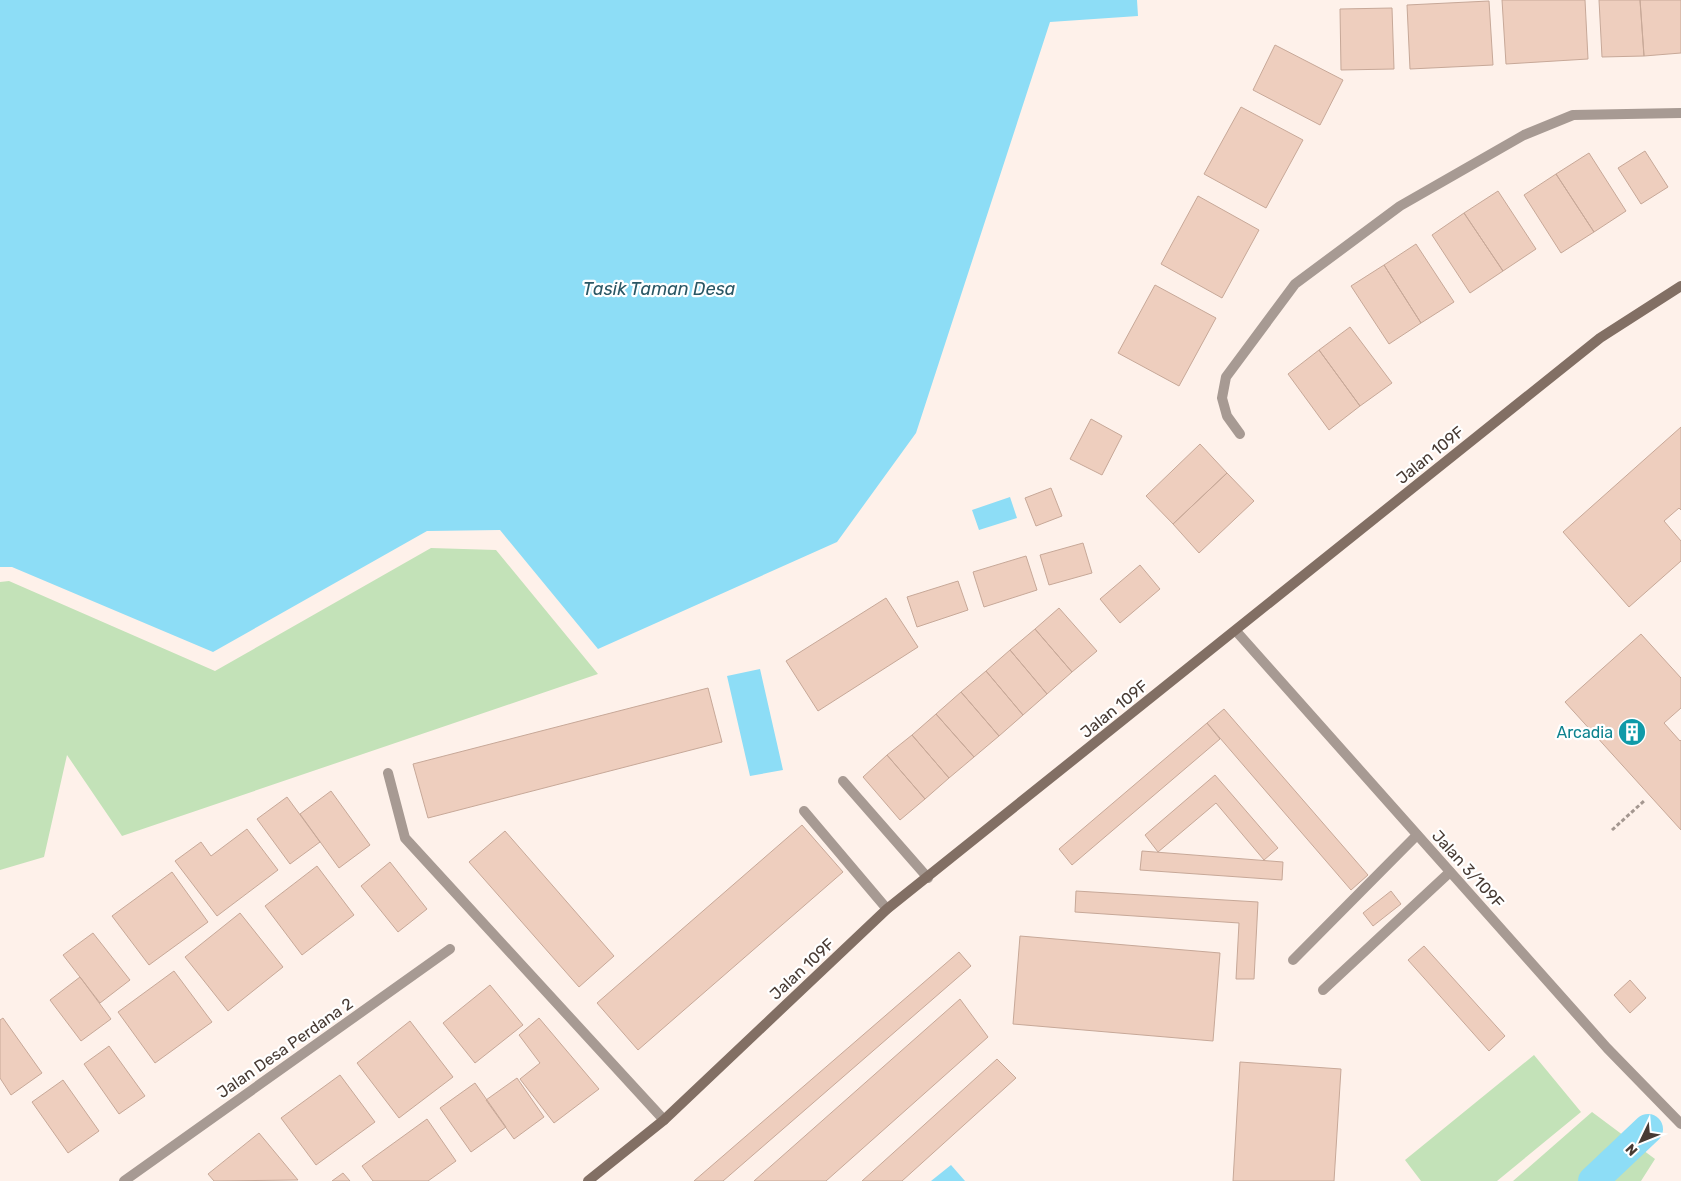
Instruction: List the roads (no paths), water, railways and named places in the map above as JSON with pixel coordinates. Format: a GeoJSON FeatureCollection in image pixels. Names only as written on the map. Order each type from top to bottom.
{"type":"FeatureCollection","features":[{"type":"Feature","properties":{"kind":"street"},"geometry":{"type":"LineString","coordinates":[[1240,434],[1227,416],[1222,398],[1226,377],[1295,284],[1400,206],[1524,135],[1574,115],[1681,113]]}},
{"type":"Feature","properties":{"kind":"street","name":"Jalan 109F"},"geometry":{"type":"LineString","coordinates":[[588,1181],[664,1120],[887,909],[1600,338],[1681,286]]}},
{"type":"Feature","properties":{"kind":"street","name":"Jalan 3/109F"},"geometry":{"type":"LineString","coordinates":[[1236,631],[1607,1048],[1681,1124]]}},
{"type":"Feature","properties":{"kind":"street"},"geometry":{"type":"LineString","coordinates":[[388,773],[405,838],[664,1120]]}},
{"type":"Feature","properties":{"kind":"street"},"geometry":{"type":"LineString","coordinates":[[843,781],[928,878]]}},
{"type":"Feature","properties":{"kind":"street"},"geometry":{"type":"LineString","coordinates":[[804,811],[887,909]]}},
{"type":"Feature","properties":{"kind":"street"},"geometry":{"type":"LineString","coordinates":[[1293,960],[1417,835]]}},
{"type":"Feature","properties":{"kind":"street"},"geometry":{"type":"LineString","coordinates":[[1323,990],[1450,872]]}},
{"type":"Feature","properties":{"kind":"street","name":"Jalan Desa Perdana 2"},"geometry":{"type":"LineString","coordinates":[[124,1181],[450,949]]}},
{"type":"Feature","properties":{"kind":"street"},"geometry":{"type":"LineString","coordinates":[[137,1171],[144,1181]]}},
{"type":"Feature","properties":{"kind":"water","name":"Tasik Taman Desa"},"geometry":{"type":"Polygon","coordinates":[[[0,0],[1137,0],[1138,16],[1050,22],[916,433],[837,542],[598,649],[500,530],[427,531],[213,652],[12,567],[0,567],[0,0]]]}},
{"type":"Feature","properties":{"kind":"water"},"geometry":{"type":"Polygon","coordinates":[[[1010,497],[1017,518],[979,530],[972,510],[1010,497]]]}},
{"type":"Feature","properties":{"kind":"water"},"geometry":{"type":"Polygon","coordinates":[[[760,669],[783,770],[750,776],[727,676],[760,669]]]}},
{"type":"Feature","properties":{"kind":"water"},"geometry":{"type":"Polygon","coordinates":[[[951,1165],[965,1181],[931,1181],[951,1165]]]}},
{"type":"Feature","properties":{"kind":"waterway"},"geometry":{"type":"LineString","coordinates":[[1593,1181],[1648,1129]]}},
{"type":"Feature","properties":{"kind":"place","name":"Arcadia"},"geometry":{"type":"Point","coordinates":[1632,732]}}]}
